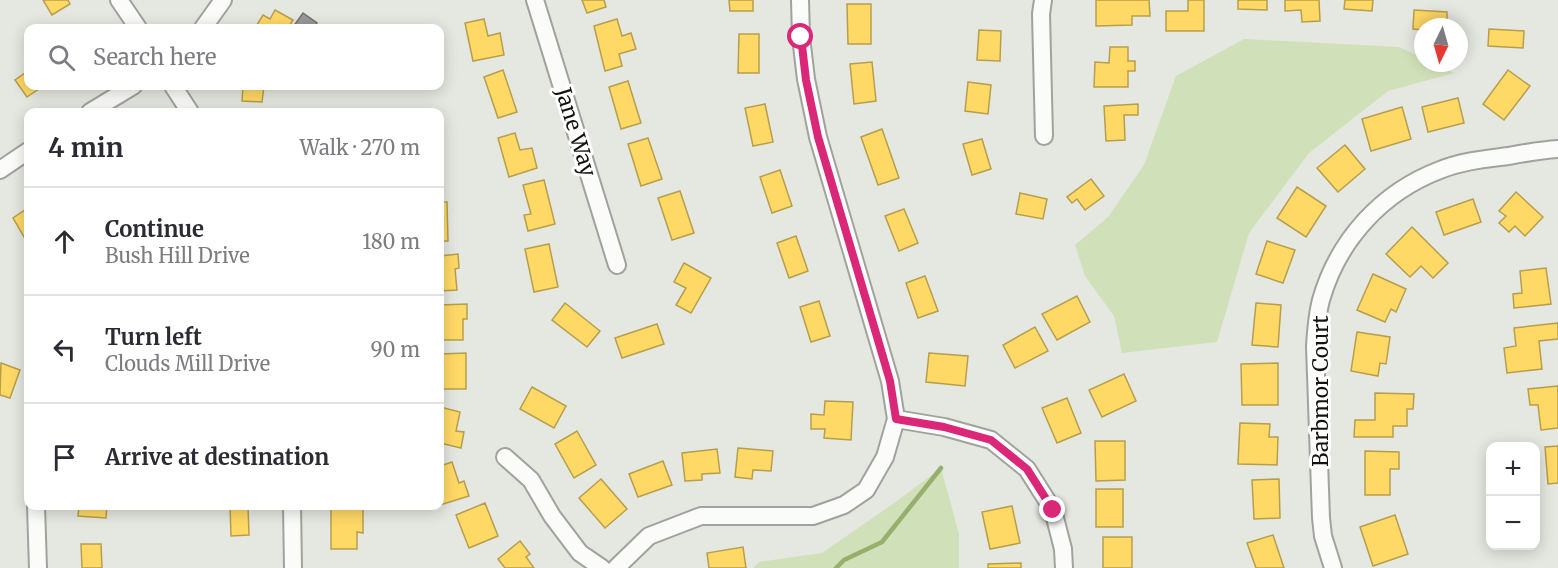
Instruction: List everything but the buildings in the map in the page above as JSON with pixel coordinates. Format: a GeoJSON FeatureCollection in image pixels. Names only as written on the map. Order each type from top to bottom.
{"type":"FeatureCollection","features":[{"type":"Feature","properties":{"kind":"street"},"geometry":{"type":"LineString","coordinates":[[119,0],[135,24]]}},
{"type":"Feature","properties":{"kind":"street"},"geometry":{"type":"LineString","coordinates":[[206,24],[223,0]]}},
{"type":"Feature","properties":{"kind":"street","name":"Jane Way"},"geometry":{"type":"LineString","coordinates":[[535,0],[617,265]]}},
{"type":"Feature","properties":{"kind":"street"},"geometry":{"type":"LineString","coordinates":[[616,568],[649,536],[701,516],[813,516],[844,506],[866,490],[885,457],[896,419],[890,381],[818,137],[806,80],[800,0]]}},
{"type":"Feature","properties":{"kind":"street"},"geometry":{"type":"LineString","coordinates":[[1043,0],[1041,14],[1044,136]]}},
{"type":"Feature","properties":{"kind":"street"},"geometry":{"type":"LineString","coordinates":[[97,108],[126,90]]}},
{"type":"Feature","properties":{"kind":"street"},"geometry":{"type":"LineString","coordinates":[[176,90],[187,108]]}},
{"type":"Feature","properties":{"kind":"street","name":"Barbmor Court"},"geometry":{"type":"LineString","coordinates":[[1333,568],[1323,536],[1321,518],[1315,346],[1320,302],[1335,262],[1353,235],[1374,211],[1399,191],[1424,176],[1475,160],[1558,149]]}},
{"type":"Feature","properties":{"kind":"street"},"geometry":{"type":"LineString","coordinates":[[0,170],[24,155]]}},
{"type":"Feature","properties":{"kind":"street"},"geometry":{"type":"LineString","coordinates":[[896,419],[944,427],[991,440],[1027,469],[1053,510],[1063,549],[1064,568]]}},
{"type":"Feature","properties":{"kind":"street"},"geometry":{"type":"LineString","coordinates":[[505,457],[531,480],[552,516],[580,553],[602,568]]}},
{"type":"Feature","properties":{"kind":"street"},"geometry":{"type":"LineString","coordinates":[[36,510],[38,568]]}},
{"type":"Feature","properties":{"kind":"street"},"geometry":{"type":"LineString","coordinates":[[292,510],[293,568]]}},
{"type":"Feature","properties":{"kind":"green space"},"geometry":{"type":"Polygon","coordinates":[[[1244,39],[1399,47],[1414,54],[1414,72],[1454,73],[1388,91],[1309,153],[1249,233],[1217,342],[1122,353],[1114,316],[1085,276],[1075,245],[1108,217],[1144,165],[1176,76],[1244,39]]]}},
{"type":"Feature","properties":{"kind":"green space"},"geometry":{"type":"Polygon","coordinates":[[[941,468],[959,534],[959,568],[753,568],[759,562],[822,553],[941,468]]]}},
{"type":"Feature","properties":{"kind":"waterway"},"geometry":{"type":"LineString","coordinates":[[836,568],[844,560],[882,542],[941,468]]}},
{"type":"Feature","properties":{"kind":"route"},"geometry":{"type":"LineString","coordinates":[[801,37],[806,80],[818,137],[890,381],[896,419],[944,427],[991,440],[1027,469],[1053,510]]}}]}
